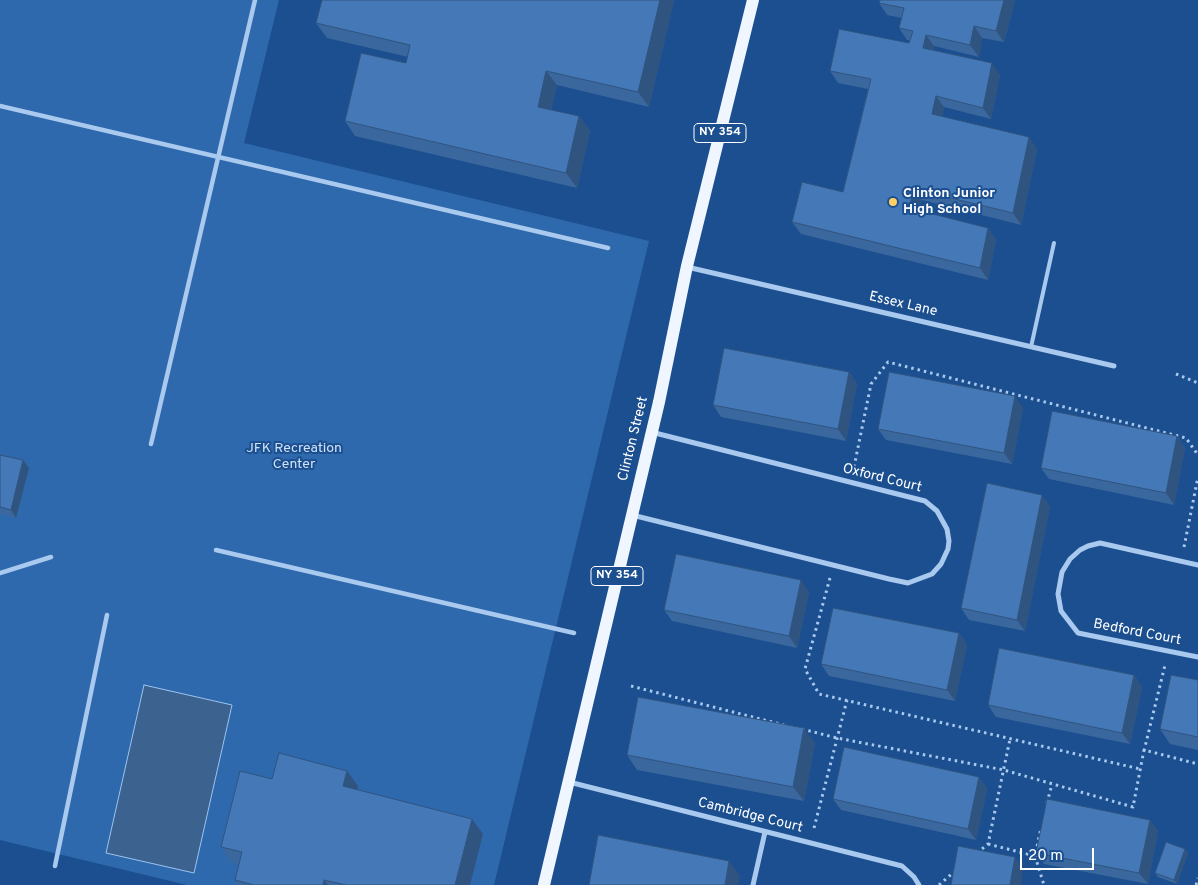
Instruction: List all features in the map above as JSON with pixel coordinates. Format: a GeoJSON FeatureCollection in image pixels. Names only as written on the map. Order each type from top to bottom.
{"type":"FeatureCollection","features":[{"type":"Feature","properties":{"kind":"main road","name":"Clinton Street"},"geometry":{"type":"LineString","coordinates":[[544,885],[659,402],[687,266],[752,0]]}},
{"type":"Feature","properties":{"kind":"street"},"geometry":{"type":"LineString","coordinates":[[151,444],[255,0]]}},
{"type":"Feature","properties":{"kind":"street"},"geometry":{"type":"LineString","coordinates":[[0,106],[608,248]]}},
{"type":"Feature","properties":{"kind":"street","name":"Essex Lane"},"geometry":{"type":"LineString","coordinates":[[687,266],[1114,366]]}},
{"type":"Feature","properties":{"kind":"street","name":"Oxford Court"},"geometry":{"type":"LineString","coordinates":[[631,515],[889,580],[908,583],[932,574],[942,564],[948,549],[947,529],[937,511],[925,501],[651,432]]}},
{"type":"Feature","properties":{"kind":"street","name":"Bedford Court"},"geometry":{"type":"LineString","coordinates":[[1198,566],[1100,543],[1080,550],[1070,559],[1062,572],[1058,594],[1061,611],[1078,632],[1198,657]]}},
{"type":"Feature","properties":{"kind":"street"},"geometry":{"type":"LineString","coordinates":[[216,550],[574,632]]}},
{"type":"Feature","properties":{"kind":"street"},"geometry":{"type":"LineString","coordinates":[[0,573],[51,557]]}},
{"type":"Feature","properties":{"kind":"street"},"geometry":{"type":"LineString","coordinates":[[55,866],[107,615]]}},
{"type":"Feature","properties":{"kind":"street","name":"Cambridge Court"},"geometry":{"type":"LineString","coordinates":[[568,782],[902,866],[914,877],[919,885]]}},
{"type":"Feature","properties":{"kind":"street"},"geometry":{"type":"LineString","coordinates":[[753,885],[766,832]]}},
{"type":"Feature","properties":{"kind":"lane"},"geometry":{"type":"LineString","coordinates":[[1031,347],[1054,243]]}},
{"type":"Feature","properties":{"kind":"path"},"geometry":{"type":"LineString","coordinates":[[851,483],[871,384],[888,362],[1186,438],[1198,455]]}},
{"type":"Feature","properties":{"kind":"path"},"geometry":{"type":"LineString","coordinates":[[1176,374],[1198,383]]}},
{"type":"Feature","properties":{"kind":"path"},"geometry":{"type":"LineString","coordinates":[[1181,562],[1198,477]]}},
{"type":"Feature","properties":{"kind":"path"},"geometry":{"type":"LineString","coordinates":[[833,566],[806,669],[819,694],[1140,769],[1169,651]]}},
{"type":"Feature","properties":{"kind":"path"},"geometry":{"type":"LineString","coordinates":[[631,686],[790,726]]}},
{"type":"Feature","properties":{"kind":"path"},"geometry":{"type":"LineString","coordinates":[[810,843],[847,700]]}},
{"type":"Feature","properties":{"kind":"path"},"geometry":{"type":"LineString","coordinates":[[799,728],[837,738],[1004,770],[1134,807],[1144,750]]}},
{"type":"Feature","properties":{"kind":"path"},"geometry":{"type":"LineString","coordinates":[[974,856],[988,844],[1010,739]]}},
{"type":"Feature","properties":{"kind":"path"},"geometry":{"type":"LineString","coordinates":[[1144,750],[1198,764]]}},
{"type":"Feature","properties":{"kind":"path"},"geometry":{"type":"LineString","coordinates":[[1045,811],[1052,784]]}},
{"type":"Feature","properties":{"kind":"path"},"geometry":{"type":"LineString","coordinates":[[1043,820],[1035,856],[1044,885]]}},
{"type":"Feature","properties":{"kind":"path"},"geometry":{"type":"LineString","coordinates":[[988,844],[1035,856]]}},
{"type":"Feature","properties":{"kind":"path"},"geometry":{"type":"LineString","coordinates":[[939,885],[960,868]]}},
{"type":"Feature","properties":{"kind":"path"},"geometry":{"type":"LineString","coordinates":[[1196,885],[1198,878]]}},
{"type":"Feature","properties":{"kind":"green space","name":"JFK Recreation Center"},"geometry":{"type":"Polygon","coordinates":[[[0,0],[279,0],[244,143],[649,241],[494,885],[187,885],[0,840],[0,0]]]}},
{"type":"Feature","properties":{"kind":"shaded area"},"geometry":{"type":"Polygon","coordinates":[[[144,685],[232,705],[194,873],[106,853],[144,685]]]}},
{"type":"Feature","properties":{"kind":"building"},"geometry":{"type":"Polygon","coordinates":[[[322,0],[660,0],[638,92],[546,71],[538,107],[579,116],[566,173],[345,121],[361,53],[406,63],[410,45],[316,23],[322,0]]]}},
{"type":"Feature","properties":{"kind":"building"},"geometry":{"type":"Polygon","coordinates":[[[880,0],[1004,0],[996,31],[974,26],[970,45],[926,35],[923,48],[992,63],[983,108],[936,96],[932,114],[1029,137],[1013,213],[914,189],[909,208],[988,228],[980,268],[792,222],[802,182],[843,192],[871,79],[830,71],[839,29],[909,43],[913,31],[899,28],[904,8],[879,3],[880,0]]]}},
{"type":"Feature","properties":{"kind":"building"},"geometry":{"type":"Polygon","coordinates":[[[724,348],[849,372],[838,429],[713,405],[724,348]]]}},
{"type":"Feature","properties":{"kind":"building"},"geometry":{"type":"Polygon","coordinates":[[[889,372],[1015,396],[1004,453],[878,429],[889,372]]]}},
{"type":"Feature","properties":{"kind":"building"},"geometry":{"type":"Polygon","coordinates":[[[1052,411],[1177,436],[1166,493],[1041,468],[1052,411]]]}},
{"type":"Feature","properties":{"kind":"building"},"geometry":{"type":"Polygon","coordinates":[[[0,455],[23,460],[11,510],[0,507],[0,455]]]}},
{"type":"Feature","properties":{"kind":"building"},"geometry":{"type":"Polygon","coordinates":[[[987,483],[1042,495],[1017,620],[961,608],[987,483]]]}},
{"type":"Feature","properties":{"kind":"building"},"geometry":{"type":"Polygon","coordinates":[[[676,554],[801,580],[789,636],[664,610],[676,554]]]}},
{"type":"Feature","properties":{"kind":"building"},"geometry":{"type":"Polygon","coordinates":[[[833,608],[959,633],[947,690],[821,664],[833,608]]]}},
{"type":"Feature","properties":{"kind":"building"},"geometry":{"type":"Polygon","coordinates":[[[999,648],[1134,675],[1122,733],[988,705],[999,648]]]}},
{"type":"Feature","properties":{"kind":"building"},"geometry":{"type":"Polygon","coordinates":[[[1171,675],[1198,680],[1198,737],[1160,729],[1171,675]]]}},
{"type":"Feature","properties":{"kind":"building"},"geometry":{"type":"Polygon","coordinates":[[[638,697],[804,728],[793,787],[627,755],[638,697]]]}},
{"type":"Feature","properties":{"kind":"building"},"geometry":{"type":"Polygon","coordinates":[[[844,747],[979,777],[968,829],[833,799],[844,747]]]}},
{"type":"Feature","properties":{"kind":"building"},"geometry":{"type":"Polygon","coordinates":[[[279,753],[347,771],[343,786],[472,819],[455,885],[346,885],[324,880],[323,885],[254,885],[235,880],[242,852],[221,847],[240,771],[272,779],[279,753]]]}},
{"type":"Feature","properties":{"kind":"building"},"geometry":{"type":"Polygon","coordinates":[[[1047,799],[1150,820],[1139,873],[1036,853],[1047,799]]]}},
{"type":"Feature","properties":{"kind":"building"},"geometry":{"type":"Polygon","coordinates":[[[598,835],[729,861],[725,885],[589,885],[598,835]]]}},
{"type":"Feature","properties":{"kind":"building"},"geometry":{"type":"Polygon","coordinates":[[[1166,842],[1185,849],[1174,880],[1155,873],[1166,842]]]}},
{"type":"Feature","properties":{"kind":"building"},"geometry":{"type":"Polygon","coordinates":[[[958,846],[1015,857],[1010,885],[951,885],[958,846]]]}},
{"type":"Feature","properties":{"kind":"place","name":"Clinton Junior High School"},"geometry":{"type":"Point","coordinates":[893,202]}}]}
